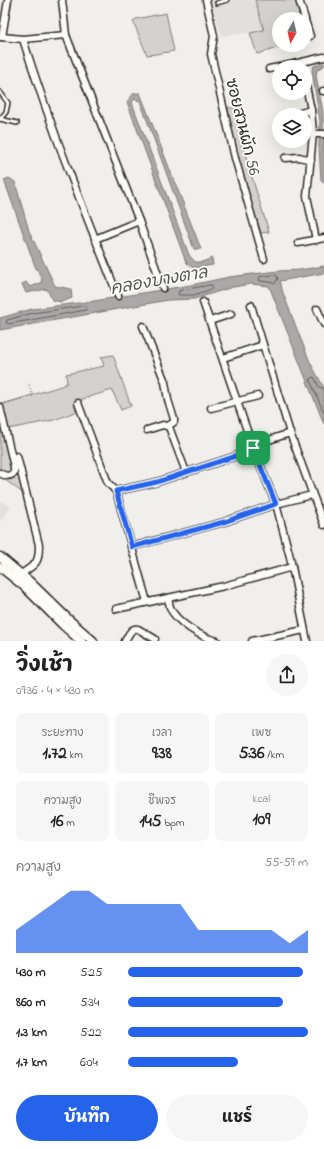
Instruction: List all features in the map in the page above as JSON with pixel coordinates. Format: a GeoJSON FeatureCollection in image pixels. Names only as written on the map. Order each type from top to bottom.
{"type":"FeatureCollection","features":[{"type":"Feature","properties":{"kind":"street"},"geometry":{"type":"LineString","coordinates":[[8,0],[1,37],[23,39],[66,35]]}},
{"type":"Feature","properties":{"kind":"street"},"geometry":{"type":"LineString","coordinates":[[62,0],[66,35],[163,288]]}},
{"type":"Feature","properties":{"kind":"street","name":"ซอยสวนผัก 56"},"geometry":{"type":"LineString","coordinates":[[206,0],[214,36],[211,51],[213,62],[235,158],[264,259]]}},
{"type":"Feature","properties":{"kind":"street"},"geometry":{"type":"LineString","coordinates":[[300,0],[303,12]]}},
{"type":"Feature","properties":{"kind":"street"},"geometry":{"type":"LineString","coordinates":[[23,39],[56,139],[118,296]]}},
{"type":"Feature","properties":{"kind":"street"},"geometry":{"type":"LineString","coordinates":[[312,61],[324,57]]}},
{"type":"Feature","properties":{"kind":"street"},"geometry":{"type":"LineString","coordinates":[[312,113],[318,134],[311,160],[307,196],[316,240]]}},
{"type":"Feature","properties":{"kind":"street"},"geometry":{"type":"LineString","coordinates":[[285,158],[300,157],[311,160]]}},
{"type":"Feature","properties":{"kind":"street"},"geometry":{"type":"LineString","coordinates":[[95,239],[138,221]]}},
{"type":"Feature","properties":{"kind":"street"},"geometry":{"type":"LineString","coordinates":[[298,243],[324,238]]}},
{"type":"Feature","properties":{"kind":"street"},"geometry":{"type":"LineString","coordinates":[[203,302],[253,448],[276,504],[292,567],[307,641]]}},
{"type":"Feature","properties":{"kind":"street"},"geometry":{"type":"LineString","coordinates":[[250,305],[290,433],[324,525]]}},
{"type":"Feature","properties":{"kind":"street"},"geometry":{"type":"LineString","coordinates":[[317,309],[324,324]]}},
{"type":"Feature","properties":{"kind":"street"},"geometry":{"type":"LineString","coordinates":[[210,321],[231,314]]}},
{"type":"Feature","properties":{"kind":"street"},"geometry":{"type":"LineString","coordinates":[[143,326],[165,382],[168,400],[174,417],[174,422],[168,426],[163,425],[147,430]]}},
{"type":"Feature","properties":{"kind":"street"},"geometry":{"type":"LineString","coordinates":[[223,358],[263,345]]}},
{"type":"Feature","properties":{"kind":"street"},"geometry":{"type":"LineString","coordinates":[[211,408],[258,396]]}},
{"type":"Feature","properties":{"kind":"street"},"geometry":{"type":"LineString","coordinates":[[78,403],[108,483],[116,491],[147,602]]}},
{"type":"Feature","properties":{"kind":"street"},"geometry":{"type":"LineString","coordinates":[[0,406],[14,467],[14,473],[12,475],[8,476],[0,473]]}},
{"type":"Feature","properties":{"kind":"street"},"geometry":{"type":"LineString","coordinates":[[168,426],[186,472]]}},
{"type":"Feature","properties":{"kind":"street"},"geometry":{"type":"LineString","coordinates":[[116,491],[157,482],[233,457],[253,448],[257,444],[290,433]]}},
{"type":"Feature","properties":{"kind":"street"},"geometry":{"type":"LineString","coordinates":[[17,456],[39,545],[39,556],[37,562],[21,574]]}},
{"type":"Feature","properties":{"kind":"street"},"geometry":{"type":"LineString","coordinates":[[132,547],[224,522],[276,504],[312,495]]}},
{"type":"Feature","properties":{"kind":"street"},"geometry":{"type":"LineString","coordinates":[[0,557],[30,582],[81,641]]}},
{"type":"Feature","properties":{"kind":"street"},"geometry":{"type":"LineString","coordinates":[[0,567],[66,623],[93,641]]}},
{"type":"Feature","properties":{"kind":"street"},"geometry":{"type":"LineString","coordinates":[[116,609],[224,586],[292,567]]}},
{"type":"Feature","properties":{"kind":"street"},"geometry":{"type":"LineString","coordinates":[[168,598],[171,610],[181,622],[192,631],[218,641]]}},
{"type":"Feature","properties":{"kind":"street"},"geometry":{"type":"LineString","coordinates":[[125,641],[135,628],[154,639]]}},
{"type":"Feature","properties":{"kind":"street"},"geometry":{"type":"LineString","coordinates":[[252,641],[304,630]]}},
{"type":"Feature","properties":{"kind":"lane"},"geometry":{"type":"LineString","coordinates":[[217,3],[227,0]]}},
{"type":"Feature","properties":{"kind":"lane"},"geometry":{"type":"LineString","coordinates":[[0,92],[8,103],[6,112],[0,119],[17,123]]}},
{"type":"Feature","properties":{"kind":"path"},"geometry":{"type":"LineString","coordinates":[[0,406],[33,396],[28,382]]}},
{"type":"Feature","properties":{"kind":"shaded area"},"geometry":{"type":"Polygon","coordinates":[[[211,0],[255,0],[264,31],[221,36],[211,0]]]}},
{"type":"Feature","properties":{"kind":"shaded area"},"geometry":{"type":"Polygon","coordinates":[[[255,0],[295,0],[298,12],[272,12],[272,50],[257,54],[250,33],[264,30],[255,0]]]}},
{"type":"Feature","properties":{"kind":"shaded area"},"geometry":{"type":"Polygon","coordinates":[[[166,13],[174,51],[147,55],[133,21],[136,19],[166,13]]]}},
{"type":"Feature","properties":{"kind":"shaded area"},"geometry":{"type":"Polygon","coordinates":[[[228,107],[235,109],[242,145],[269,232],[261,233],[237,156],[228,107]]]}},
{"type":"Feature","properties":{"kind":"shaded area"},"geometry":{"type":"Polygon","coordinates":[[[113,355],[131,406],[121,410],[112,390],[76,401],[78,411],[54,420],[8,429],[13,456],[24,494],[0,476],[0,405],[61,386],[67,383],[66,374],[104,366],[101,357],[113,355]]]}},
{"type":"Feature","properties":{"kind":"shaded area"},"geometry":{"type":"Polygon","coordinates":[[[0,501],[11,507],[0,522],[0,501]]]}},
{"type":"Feature","properties":{"kind":"water"},"geometry":{"type":"Polygon","coordinates":[[[324,63],[324,66],[317,70],[316,76],[323,112],[324,183],[321,181],[319,147],[320,121],[312,70],[314,66],[324,63]]]}},
{"type":"Feature","properties":{"kind":"water"},"geometry":{"type":"Polygon","coordinates":[[[134,93],[140,93],[201,249],[194,249],[140,101],[134,99],[132,103],[189,255],[195,262],[202,262],[212,258],[213,265],[193,268],[186,262],[127,102],[134,93]]]}},
{"type":"Feature","properties":{"kind":"water"},"geometry":{"type":"Polygon","coordinates":[[[9,178],[15,182],[29,231],[55,286],[71,289],[72,298],[61,302],[52,300],[47,289],[26,293],[22,284],[26,282],[30,287],[41,283],[42,278],[35,266],[4,180],[9,178]]]}},
{"type":"Feature","properties":{"kind":"water"},"geometry":{"type":"Polygon","coordinates":[[[324,266],[324,273],[280,281],[283,293],[310,362],[324,388],[324,424],[269,286],[251,284],[233,287],[194,299],[168,300],[0,330],[0,318],[32,309],[94,301],[191,285],[229,277],[300,270],[324,266]]]}},
{"type":"Feature","properties":{"kind":"route"},"geometry":{"type":"LineString","coordinates":[[253,448],[276,504],[224,522],[132,547],[116,491],[157,482],[233,457],[253,448]]}},
{"type":"Feature","properties":{"kind":"water label","name":"คลองบางตาล"},"geometry":{"type":"Point","coordinates":[159,281]}}]}
